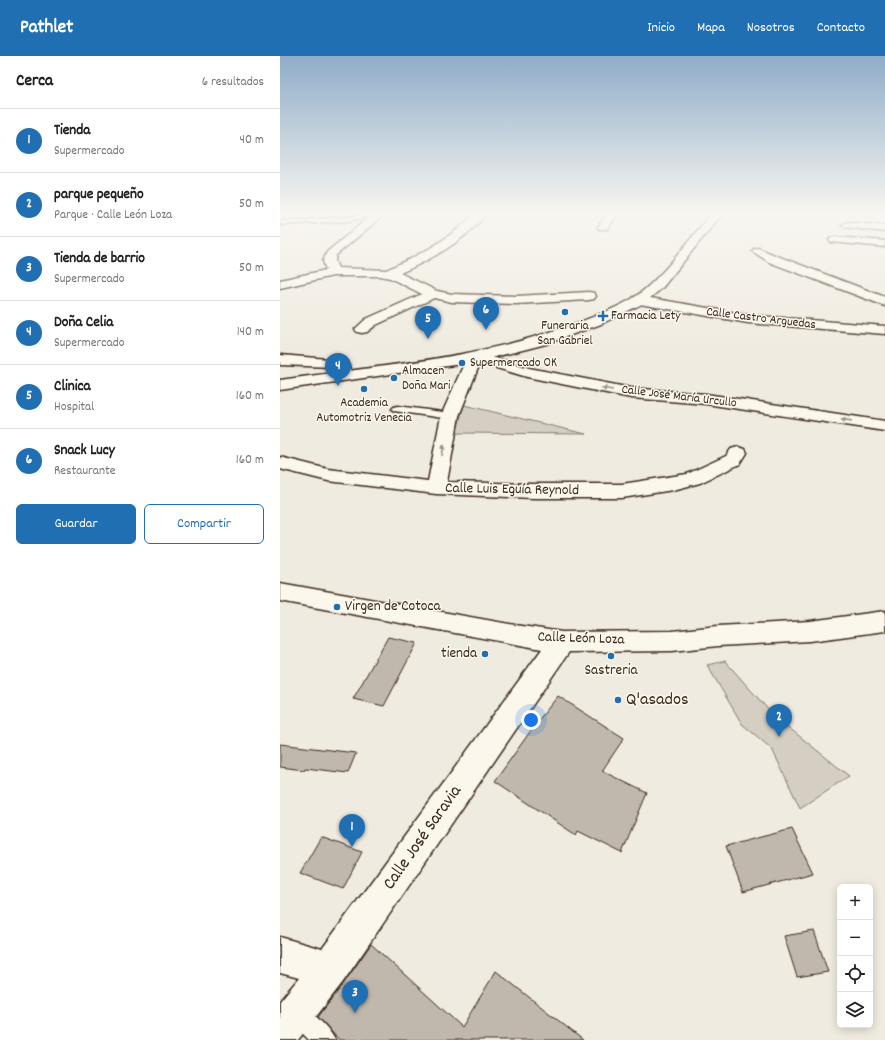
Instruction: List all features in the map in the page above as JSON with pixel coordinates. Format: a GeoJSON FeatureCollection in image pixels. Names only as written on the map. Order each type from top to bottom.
{"type":"FeatureCollection","features":[{"type":"Feature","properties":{"kind":"street"},"geometry":{"type":"LineString","coordinates":[[329,260],[333,272]]}},
{"type":"Feature","properties":{"kind":"street"},"geometry":{"type":"LineString","coordinates":[[280,284],[333,272],[389,273],[418,260]]}},
{"type":"Feature","properties":{"kind":"street"},"geometry":{"type":"LineString","coordinates":[[280,385],[475,357],[541,341],[596,321],[639,300],[657,285],[678,260]]}},
{"type":"Feature","properties":{"kind":"street"},"geometry":{"type":"LineString","coordinates":[[775,260],[885,302]]}},
{"type":"Feature","properties":{"kind":"street"},"geometry":{"type":"LineString","coordinates":[[389,273],[433,294],[452,298],[492,301],[589,296]]}},
{"type":"Feature","properties":{"kind":"street"},"geometry":{"type":"LineString","coordinates":[[845,287],[872,284]]}},
{"type":"Feature","properties":{"kind":"street"},"geometry":{"type":"LineString","coordinates":[[362,329],[371,322],[433,294]]}},
{"type":"Feature","properties":{"kind":"street","name":"Calle Castro Arguedas"},"geometry":{"type":"LineString","coordinates":[[639,300],[748,319],[885,330]]}},
{"type":"Feature","properties":{"kind":"street"},"geometry":{"type":"LineString","coordinates":[[436,488],[450,416],[475,357]]}},
{"type":"Feature","properties":{"kind":"street","name":"Calle José María Urcullo"},"geometry":{"type":"LineString","coordinates":[[475,357],[527,372],[624,392],[706,399],[885,426]]}},
{"type":"Feature","properties":{"kind":"street"},"geometry":{"type":"LineString","coordinates":[[280,360],[336,363],[341,366],[344,375]]}},
{"type":"Feature","properties":{"kind":"street","name":"Calle Luis Eguía Reynold"},"geometry":{"type":"LineString","coordinates":[[280,463],[328,475],[436,488],[586,491],[647,488],[673,484],[708,473],[733,460],[738,453]]}},
{"type":"Feature","properties":{"kind":"street","name":"Calle León Loza"},"geometry":{"type":"LineString","coordinates":[[280,592],[515,635],[562,642],[672,641],[718,636],[810,631],[885,621]]}},
{"type":"Feature","properties":{"kind":"street","name":"Calle José Saravia"},"geometry":{"type":"LineString","coordinates":[[288,1023],[330,969],[562,642]]}},
{"type":"Feature","properties":{"kind":"street"},"geometry":{"type":"LineString","coordinates":[[280,955],[330,969]]}},
{"type":"Feature","properties":{"kind":"lane"},"geometry":{"type":"LineString","coordinates":[[397,409],[450,416]]}},
{"type":"Feature","properties":{"kind":"lane"},"geometry":{"type":"LineString","coordinates":[[288,1023],[324,1040]]}},
{"type":"Feature","properties":{"kind":"shaded area"},"geometry":{"type":"Polygon","coordinates":[[[464,405],[586,434],[456,433],[464,405]]]}},
{"type":"Feature","properties":{"kind":"shaded area"},"geometry":{"type":"Polygon","coordinates":[[[725,661],[773,715],[849,776],[800,808],[772,749],[742,724],[707,665],[725,661]]]}},
{"type":"Feature","properties":{"kind":"building"},"geometry":{"type":"Polygon","coordinates":[[[388,637],[417,643],[384,706],[353,699],[388,637]]]}},
{"type":"Feature","properties":{"kind":"building"},"geometry":{"type":"Polygon","coordinates":[[[558,696],[624,738],[602,771],[647,793],[622,853],[578,831],[576,835],[495,781],[537,722],[558,696]]]}},
{"type":"Feature","properties":{"kind":"building"},"geometry":{"type":"Polygon","coordinates":[[[280,744],[356,753],[348,773],[305,768],[304,770],[280,767],[280,744]]]}},
{"type":"Feature","properties":{"kind":"building"},"geometry":{"type":"Polygon","coordinates":[[[792,829],[813,873],[743,892],[726,846],[792,829]]]}},
{"type":"Feature","properties":{"kind":"building"},"geometry":{"type":"Polygon","coordinates":[[[321,837],[362,852],[343,889],[300,873],[321,837]]]}},
{"type":"Feature","properties":{"kind":"building"},"geometry":{"type":"Polygon","coordinates":[[[814,931],[828,972],[797,977],[784,936],[814,931]]]}},
{"type":"Feature","properties":{"kind":"building"},"geometry":{"type":"Polygon","coordinates":[[[371,944],[462,1027],[496,971],[583,1040],[339,1040],[318,1017],[371,944]]]}},
{"type":"Feature","properties":{"kind":"place","name":"Funeraria San Gabriel"},"geometry":{"type":"Point","coordinates":[565,312]}},
{"type":"Feature","properties":{"kind":"place","name":"Farmacia Lety"},"geometry":{"type":"Point","coordinates":[603,316]}},
{"type":"Feature","properties":{"kind":"place","name":"Snack Lucy"},"geometry":{"type":"Point","coordinates":[486,330]}},
{"type":"Feature","properties":{"kind":"place","name":"Clinica"},"geometry":{"type":"Point","coordinates":[428,339]}},
{"type":"Feature","properties":{"kind":"place","name":"Supermercado OK"},"geometry":{"type":"Point","coordinates":[462,363]}},
{"type":"Feature","properties":{"kind":"place","name":"Almacen Doña Mari"},"geometry":{"type":"Point","coordinates":[394,378]}},
{"type":"Feature","properties":{"kind":"place","name":"Doña Celia"},"geometry":{"type":"Point","coordinates":[338,386]}},
{"type":"Feature","properties":{"kind":"place","name":"Academia Automotriz Venecia"},"geometry":{"type":"Point","coordinates":[364,389]}},
{"type":"Feature","properties":{"kind":"place","name":"Virgen de Cotoca"},"geometry":{"type":"Point","coordinates":[337,607]}},
{"type":"Feature","properties":{"kind":"place","name":"tienda"},"geometry":{"type":"Point","coordinates":[485,654]}},
{"type":"Feature","properties":{"kind":"place","name":"Sastreria"},"geometry":{"type":"Point","coordinates":[611,656]}},
{"type":"Feature","properties":{"kind":"place","name":"Q'asados"},"geometry":{"type":"Point","coordinates":[618,700]}},
{"type":"Feature","properties":{"kind":"place","name":"parque pequeño"},"geometry":{"type":"Point","coordinates":[779,737]}},
{"type":"Feature","properties":{"kind":"place","name":"Tienda"},"geometry":{"type":"Point","coordinates":[352,847]}},
{"type":"Feature","properties":{"kind":"place","name":"Tienda de barrio"},"geometry":{"type":"Point","coordinates":[355,1013]}}]}
